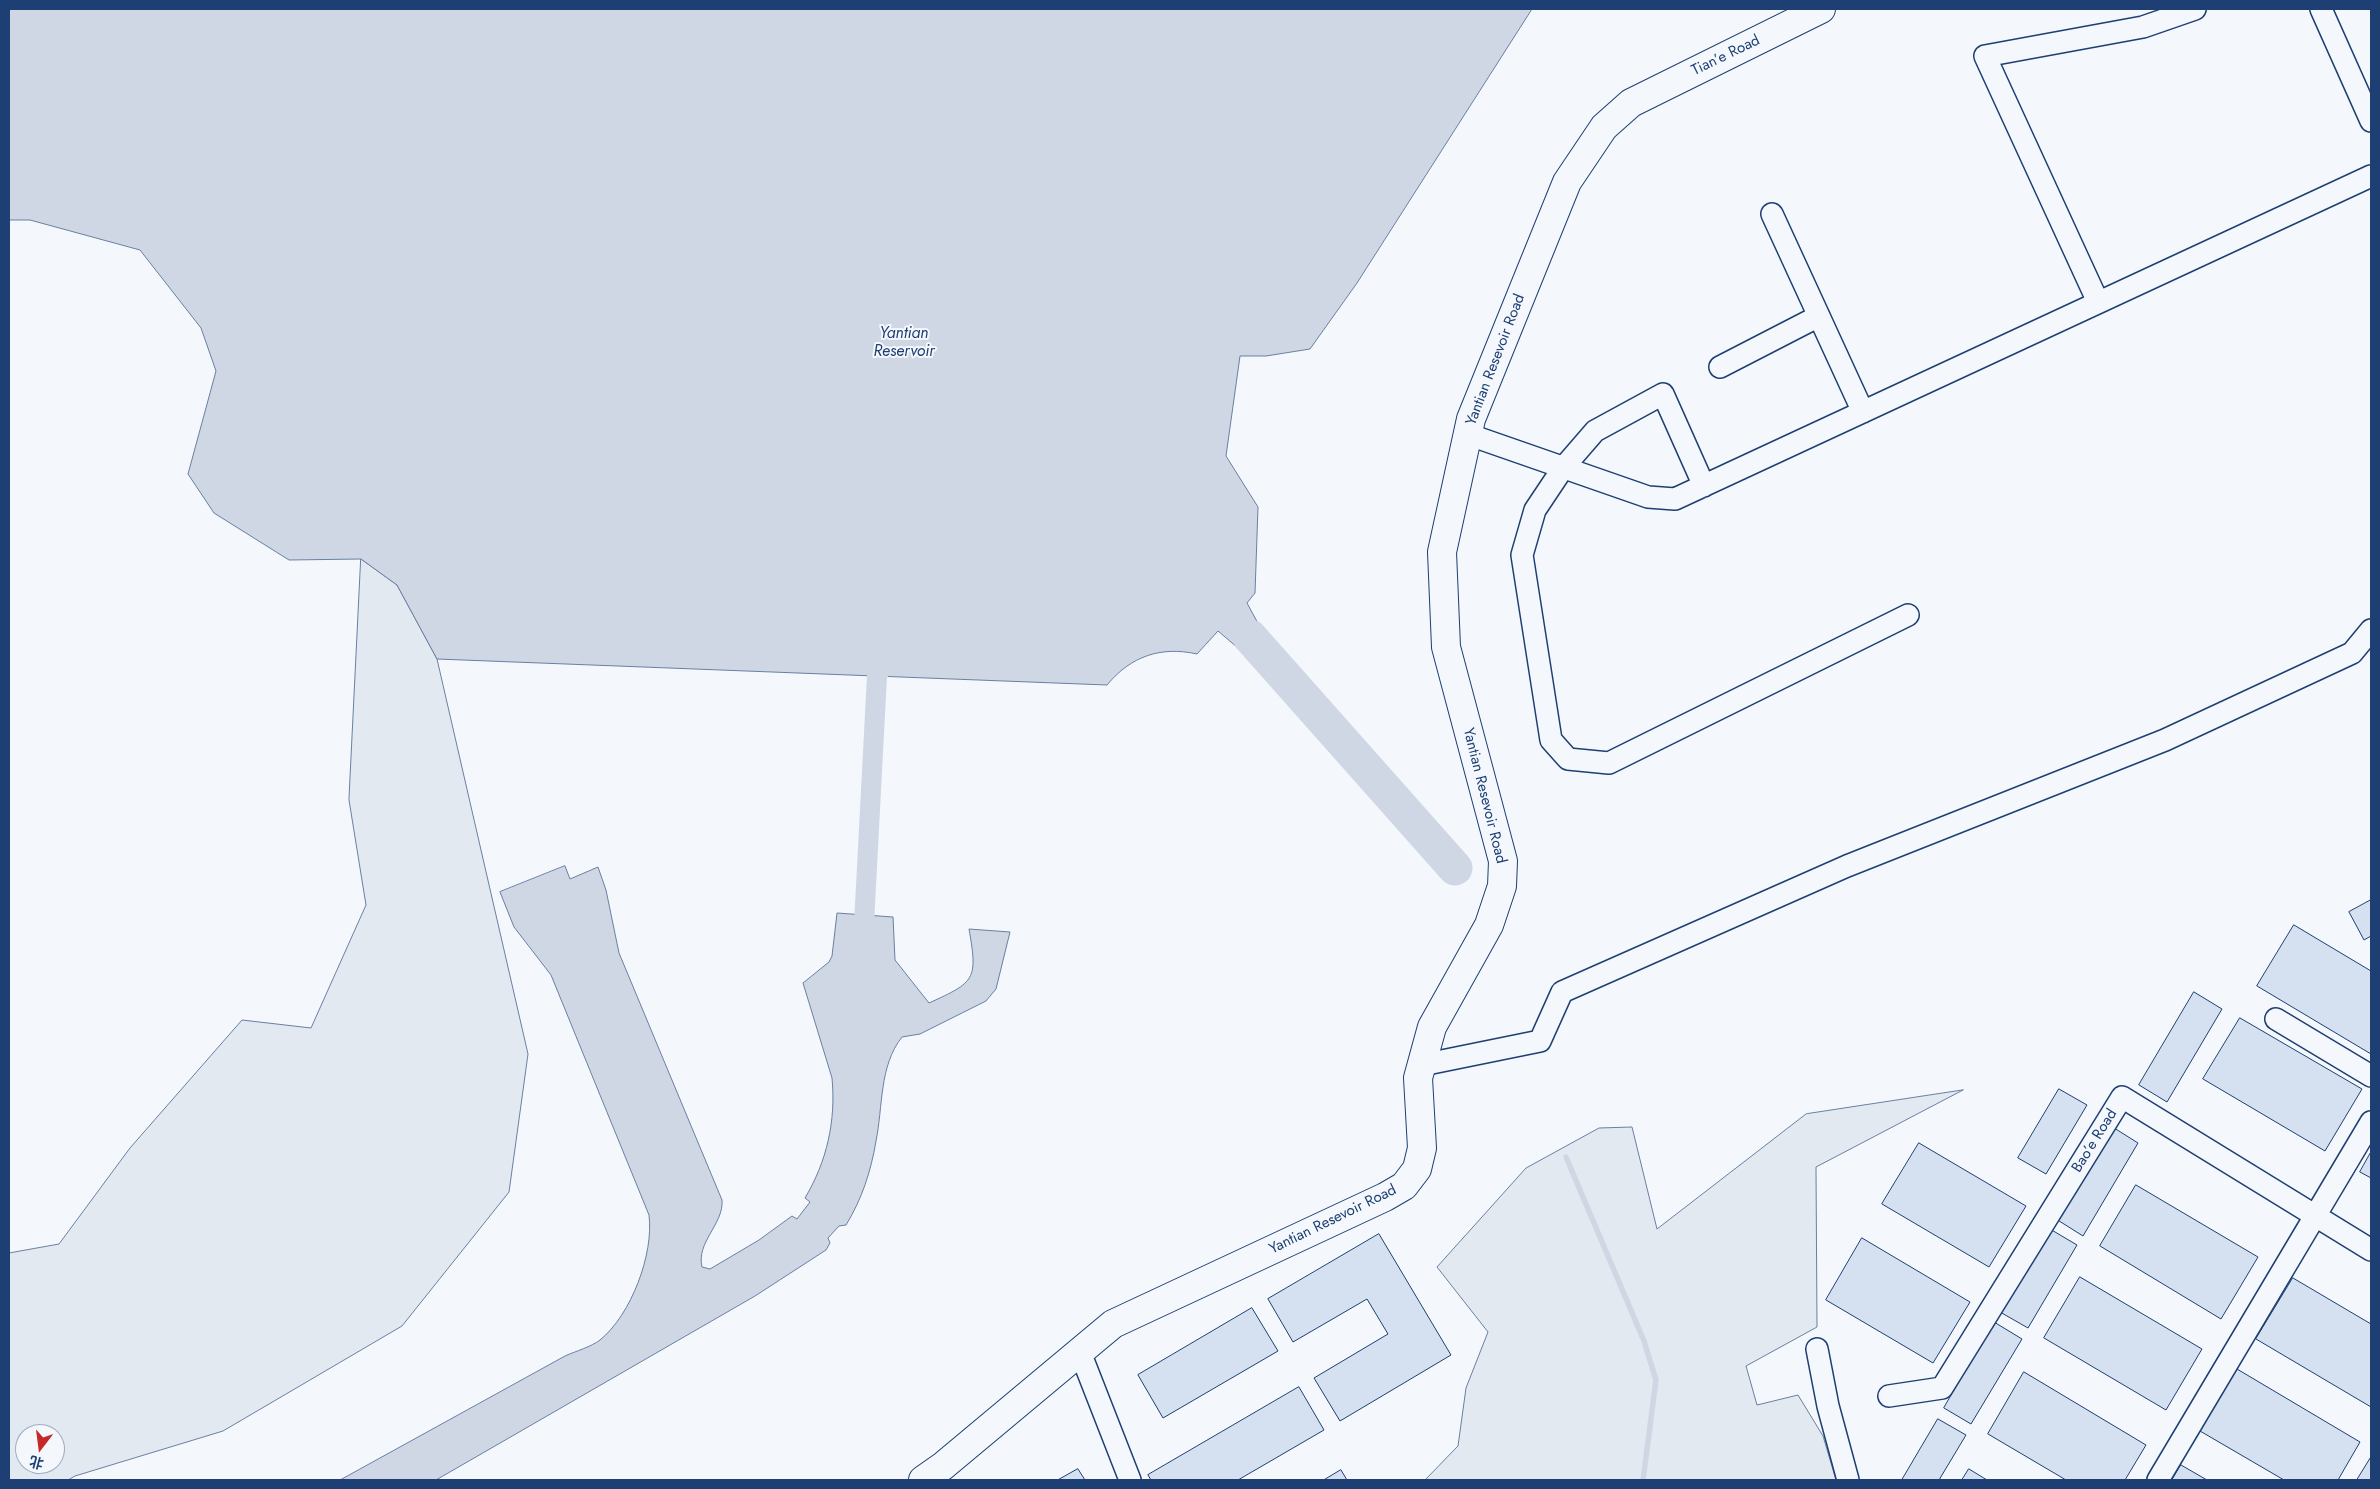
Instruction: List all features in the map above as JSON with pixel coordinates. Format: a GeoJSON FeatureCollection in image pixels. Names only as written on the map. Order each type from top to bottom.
{"type":"FeatureCollection","features":[{"type":"Feature","properties":{"kind":"main road","name":"Tian’e Road"},"geometry":{"type":"LineString","coordinates":[[1631,103],[1821,9]]}},
{"type":"Feature","properties":{"kind":"main road","name":"Yantian Resevoir Road"},"geometry":{"type":"LineString","coordinates":[[923,1480],[943,1466],[1113,1324],[1385,1197],[1404,1186],[1417,1169],[1422,1148],[1418,1078],[1432,1027],[1489,925],[1502,886],[1503,861],[1446,647],[1442,552],[1470,420],[1567,182],[1604,127],[1631,103]]}},
{"type":"Feature","properties":{"kind":"lane"},"geometry":{"type":"LineString","coordinates":[[2098,302],[1985,56],[2143,27],[2195,9]]}},
{"type":"Feature","properties":{"kind":"lane"},"geometry":{"type":"LineString","coordinates":[[2321,9],[2371,121]]}},
{"type":"Feature","properties":{"kind":"lane"},"geometry":{"type":"LineString","coordinates":[[1467,434],[1648,498],[1675,499],[2371,176]]}},
{"type":"Feature","properties":{"kind":"lane"},"geometry":{"type":"LineString","coordinates":[[1772,214],[1863,412]]}},
{"type":"Feature","properties":{"kind":"lane"},"geometry":{"type":"LineString","coordinates":[[1720,367],[1819,316]]}},
{"type":"Feature","properties":{"kind":"lane"},"geometry":{"type":"LineString","coordinates":[[1704,486],[1663,394],[1595,431],[1563,468],[1536,510],[1522,554],[1551,740],[1568,759],[1608,763],[1908,615]]}},
{"type":"Feature","properties":{"kind":"lane"},"geometry":{"type":"LineString","coordinates":[[1422,1065],[1540,1041],[1562,992],[1847,866],[2165,740],[2352,653],[2371,630]]}},
{"type":"Feature","properties":{"kind":"lane"},"geometry":{"type":"LineString","coordinates":[[2276,1019],[2371,1076]]}},
{"type":"Feature","properties":{"kind":"lane","name":"Bao’e Road"},"geometry":{"type":"LineString","coordinates":[[1889,1396],[1942,1388],[2122,1097],[2371,1250]]}},
{"type":"Feature","properties":{"kind":"lane"},"geometry":{"type":"LineString","coordinates":[[2158,1480],[2371,1122]]}},
{"type":"Feature","properties":{"kind":"lane"},"geometry":{"type":"LineString","coordinates":[[1817,1349],[1828,1406],[1848,1480]]}},
{"type":"Feature","properties":{"kind":"lane"},"geometry":{"type":"LineString","coordinates":[[1080,1352],[1130,1480]]}},
{"type":"Feature","properties":{"kind":"shaded area"},"geometry":{"type":"Polygon","coordinates":[[[361,559],[397,585],[437,659],[528,1054],[509,1192],[402,1326],[223,1431],[75,1476],[68,1480],[9,1480],[9,1253],[59,1244],[130,1148],[242,1020],[311,1028],[366,905],[349,800],[361,559]]]}},
{"type":"Feature","properties":{"kind":"shaded area"},"geometry":{"type":"Polygon","coordinates":[[[1963,1090],[1816,1167],[1817,1327],[1746,1366],[1757,1405],[1798,1395],[1823,1436],[1836,1480],[1425,1480],[1458,1446],[1466,1388],[1488,1332],[1437,1267],[1526,1168],[1599,1128],[1632,1127],[1657,1229],[1806,1114],[1963,1090]]]}},
{"type":"Feature","properties":{"kind":"water","name":"Yantian Reservoir"},"geometry":{"type":"Polygon","coordinates":[[[9,9],[1532,9],[1357,283],[1310,349],[1266,356],[1240,356],[1226,456],[1258,507],[1255,593],[1247,603],[1260,627],[1238,648],[1218,631],[1197,654],[1171,651],[1137,660],[1116,675],[1107,685],[437,659],[397,585],[361,559],[289,560],[214,513],[188,474],[216,371],[201,328],[140,250],[30,220],[9,220],[9,9]]]}},
{"type":"Feature","properties":{"kind":"water"},"geometry":{"type":"Polygon","coordinates":[[[565,866],[570,879],[598,867],[606,890],[619,953],[722,1200],[719,1217],[706,1241],[701,1258],[702,1267],[710,1269],[759,1240],[792,1216],[797,1219],[810,1202],[805,1198],[813,1184],[824,1155],[831,1125],[833,1094],[832,1078],[803,983],[829,962],[832,956],[837,913],[893,917],[895,960],[929,1003],[956,990],[970,977],[973,959],[969,929],[1010,932],[996,989],[986,1001],[920,1034],[902,1037],[895,1048],[889,1061],[883,1087],[876,1141],[865,1184],[857,1205],[846,1225],[839,1226],[828,1238],[830,1243],[826,1250],[755,1296],[436,1480],[340,1480],[565,1356],[600,1340],[621,1315],[638,1283],[648,1247],[649,1215],[551,975],[514,927],[500,892],[565,866]]]}},
{"type":"Feature","properties":{"kind":"building"},"geometry":{"type":"Polygon","coordinates":[[[2371,900],[2371,936],[2364,940],[2349,912],[2371,900]]]}},
{"type":"Feature","properties":{"kind":"building"},"geometry":{"type":"Polygon","coordinates":[[[2294,925],[2371,971],[2371,1054],[2257,986],[2294,925]]]}},
{"type":"Feature","properties":{"kind":"building"},"geometry":{"type":"Polygon","coordinates":[[[2194,992],[2222,1009],[2167,1102],[2139,1085],[2194,992]]]}},
{"type":"Feature","properties":{"kind":"building"},"geometry":{"type":"Polygon","coordinates":[[[2240,1018],[2362,1089],[2325,1151],[2203,1079],[2240,1018]]]}},
{"type":"Feature","properties":{"kind":"building"},"geometry":{"type":"Polygon","coordinates":[[[2059,1089],[2087,1105],[2046,1174],[2018,1158],[2059,1089]]]}},
{"type":"Feature","properties":{"kind":"building"},"geometry":{"type":"Polygon","coordinates":[[[2111,1126],[2138,1143],[2083,1236],[2056,1219],[2111,1126]]]}},
{"type":"Feature","properties":{"kind":"building"},"geometry":{"type":"Polygon","coordinates":[[[1919,1143],[2026,1206],[1989,1267],[1882,1204],[1919,1143]]]}},
{"type":"Feature","properties":{"kind":"building"},"geometry":{"type":"Polygon","coordinates":[[[2371,1152],[2371,1178],[2360,1172],[2371,1152]]]}},
{"type":"Feature","properties":{"kind":"building"},"geometry":{"type":"Polygon","coordinates":[[[2136,1185],[2258,1257],[2221,1319],[2100,1246],[2136,1185]]]}},
{"type":"Feature","properties":{"kind":"building"},"geometry":{"type":"Polygon","coordinates":[[[2050,1229],[2077,1245],[2028,1328],[2000,1312],[2050,1229]]]}},
{"type":"Feature","properties":{"kind":"building"},"geometry":{"type":"Polygon","coordinates":[[[1379,1234],[1451,1355],[1340,1421],[1314,1378],[1388,1334],[1367,1299],[1293,1342],[1268,1299],[1379,1234]]]}},
{"type":"Feature","properties":{"kind":"building"},"geometry":{"type":"Polygon","coordinates":[[[1862,1238],[1970,1302],[1933,1363],[1826,1300],[1862,1238]]]}},
{"type":"Feature","properties":{"kind":"building"},"geometry":{"type":"Polygon","coordinates":[[[2080,1277],[2202,1349],[2166,1410],[2044,1338],[2080,1277]]]}},
{"type":"Feature","properties":{"kind":"building"},"geometry":{"type":"Polygon","coordinates":[[[2293,1278],[2371,1324],[2371,1407],[2256,1339],[2293,1278]]]}},
{"type":"Feature","properties":{"kind":"building"},"geometry":{"type":"Polygon","coordinates":[[[1252,1308],[1278,1351],[1163,1418],[1138,1375],[1252,1308]]]}},
{"type":"Feature","properties":{"kind":"building"},"geometry":{"type":"Polygon","coordinates":[[[1994,1322],[2022,1339],[1971,1424],[1944,1408],[1994,1322]]]}},
{"type":"Feature","properties":{"kind":"building"},"geometry":{"type":"Polygon","coordinates":[[[2237,1369],[2360,1442],[2338,1480],[2284,1480],[2200,1431],[2237,1369]]]}},
{"type":"Feature","properties":{"kind":"building"},"geometry":{"type":"Polygon","coordinates":[[[2024,1372],[2146,1445],[2125,1480],[2066,1480],[1988,1434],[2024,1372]]]}},
{"type":"Feature","properties":{"kind":"building"},"geometry":{"type":"Polygon","coordinates":[[[1299,1387],[1324,1430],[1238,1480],[1151,1480],[1148,1475],[1299,1387]]]}},
{"type":"Feature","properties":{"kind":"building"},"geometry":{"type":"Polygon","coordinates":[[[1938,1419],[1966,1435],[1939,1480],[1902,1480],[1938,1419]]]}},
{"type":"Feature","properties":{"kind":"building"},"geometry":{"type":"Polygon","coordinates":[[[2371,1457],[2371,1480],[2357,1480],[2371,1457]]]}},
{"type":"Feature","properties":{"kind":"building"},"geometry":{"type":"Polygon","coordinates":[[[2181,1465],[2207,1480],[2172,1480],[2181,1465]]]}},
{"type":"Feature","properties":{"kind":"building"},"geometry":{"type":"Polygon","coordinates":[[[1078,1469],[1085,1480],[1058,1480],[1078,1469]]]}},
{"type":"Feature","properties":{"kind":"building"},"geometry":{"type":"Polygon","coordinates":[[[1969,1469],[1987,1480],[1962,1480],[1969,1469]]]}},
{"type":"Feature","properties":{"kind":"building"},"geometry":{"type":"Polygon","coordinates":[[[1341,1470],[1347,1480],[1324,1480],[1341,1470]]]}},
{"type":"Feature","properties":{"kind":"waterway"},"geometry":{"type":"LineString","coordinates":[[1250,637],[1455,868]]}},
{"type":"Feature","properties":{"kind":"waterway"},"geometry":{"type":"LineString","coordinates":[[863,943],[877,676],[889,652]]}},
{"type":"Feature","properties":{"kind":"waterway"},"geometry":{"type":"LineString","coordinates":[[1566,1157],[1644,1341],[1656,1380],[1643,1480]]}}]}
